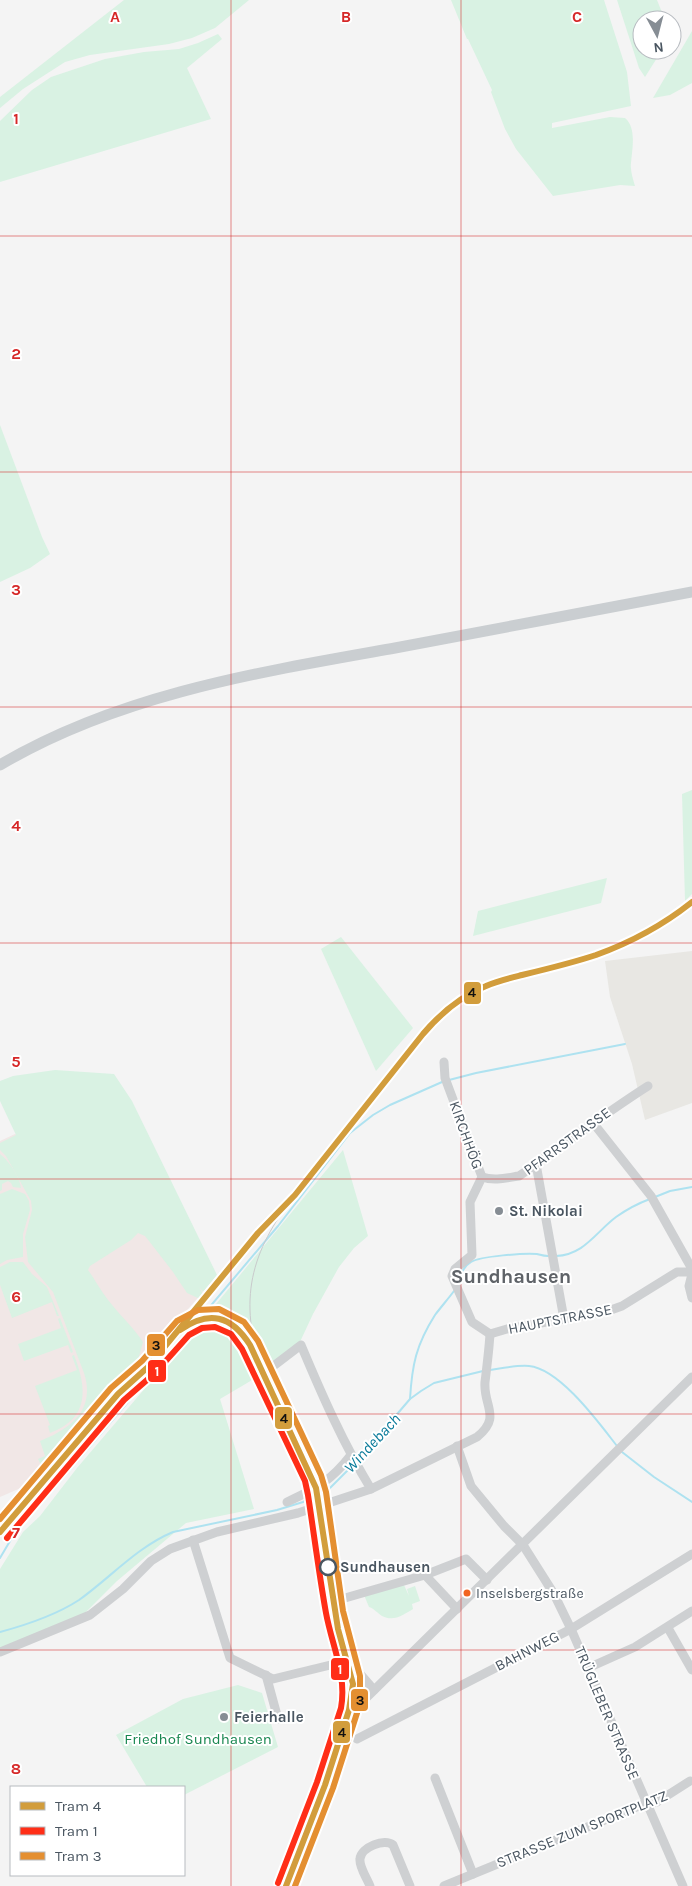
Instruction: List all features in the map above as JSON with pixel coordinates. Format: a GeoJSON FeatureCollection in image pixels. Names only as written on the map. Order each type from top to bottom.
{"type":"FeatureCollection","features":[{"type":"Feature","properties":{"kind":"main road"},"geometry":{"type":"LineString","coordinates":[[0,765],[58,734],[153,698],[223,681],[692,592]]}},
{"type":"Feature","properties":{"kind":"street","name":"KIRCHHÖG"},"geometry":{"type":"LineString","coordinates":[[444,1062],[446,1082],[482,1177],[470,1202],[472,1255],[455,1269],[452,1276],[472,1322],[490,1334]]}},
{"type":"Feature","properties":{"kind":"street","name":"PFARRSTRASSE"},"geometry":{"type":"LineString","coordinates":[[482,1177],[490,1179],[519,1176],[594,1124],[615,1107],[648,1086]]}},
{"type":"Feature","properties":{"kind":"street"},"geometry":{"type":"LineString","coordinates":[[594,1124],[652,1197],[692,1272],[690,1286],[692,1298]]}},
{"type":"Feature","properties":{"kind":"street"},"geometry":{"type":"LineString","coordinates":[[536,1164],[564,1319]]}},
{"type":"Feature","properties":{"kind":"street","name":"HAUPTSTRASSE"},"geometry":{"type":"LineString","coordinates":[[457,1446],[477,1437],[486,1429],[489,1421],[490,1409],[485,1386],[490,1334],[497,1331],[608,1312],[622,1306],[677,1272],[692,1272]]}},
{"type":"Feature","properties":{"kind":"street"},"geometry":{"type":"LineString","coordinates":[[263,1374],[301,1345],[330,1414],[354,1460],[372,1489]]}},
{"type":"Feature","properties":{"kind":"street"},"geometry":{"type":"LineString","coordinates":[[291,1886],[330,1786],[348,1726],[360,1704],[692,1377]]}},
{"type":"Feature","properties":{"kind":"street"},"geometry":{"type":"LineString","coordinates":[[0,1652],[90,1615],[123,1589],[151,1561],[170,1548],[226,1530],[270,1520],[372,1489],[457,1446]]}},
{"type":"Feature","properties":{"kind":"street","name":"TRÜGLEBER STRASSE"},"geometry":{"type":"LineString","coordinates":[[457,1446],[471,1486],[504,1526],[523,1545],[554,1594],[683,1886]]}},
{"type":"Feature","properties":{"kind":"street"},"geometry":{"type":"LineString","coordinates":[[287,1502],[320,1486],[354,1460]]}},
{"type":"Feature","properties":{"kind":"street"},"geometry":{"type":"LineString","coordinates":[[324,1504],[344,1632]]}},
{"type":"Feature","properties":{"kind":"street"},"geometry":{"type":"LineString","coordinates":[[192,1540],[230,1658],[274,1679],[351,1660],[374,1690]]}},
{"type":"Feature","properties":{"kind":"street","name":"BAHNWEG"},"geometry":{"type":"LineString","coordinates":[[358,1739],[571,1629],[692,1554]]}},
{"type":"Feature","properties":{"kind":"street"},"geometry":{"type":"LineString","coordinates":[[338,1600],[425,1575],[466,1558],[487,1580]]}},
{"type":"Feature","properties":{"kind":"street"},"geometry":{"type":"LineString","coordinates":[[425,1575],[457,1609]]}},
{"type":"Feature","properties":{"kind":"street"},"geometry":{"type":"LineString","coordinates":[[588,1668],[635,1647],[692,1612]]}},
{"type":"Feature","properties":{"kind":"street"},"geometry":{"type":"LineString","coordinates":[[668,1628],[692,1670]]}},
{"type":"Feature","properties":{"kind":"street"},"geometry":{"type":"LineString","coordinates":[[266,1674],[278,1719]]}},
{"type":"Feature","properties":{"kind":"street"},"geometry":{"type":"LineString","coordinates":[[436,1778],[473,1874]]}},
{"type":"Feature","properties":{"kind":"street","name":"STRASSE ZUM SPORTPLATZ"},"geometry":{"type":"LineString","coordinates":[[444,1886],[646,1803],[656,1802],[690,1781]]}},
{"type":"Feature","properties":{"kind":"street"},"geometry":{"type":"LineString","coordinates":[[370,1886],[360,1861],[361,1855],[364,1850],[385,1842],[393,1845],[410,1886]]}},
{"type":"Feature","properties":{"kind":"shaded area"},"geometry":{"type":"Polygon","coordinates":[[[692,951],[692,1103],[645,1120],[632,1064],[610,997],[605,961],[692,951]]]}},
{"type":"Feature","properties":{"kind":"shaded area"},"geometry":{"type":"Polygon","coordinates":[[[15,1134],[30,1139],[19,1148],[78,1151],[105,1137],[119,1137],[134,1145],[193,1276],[203,1292],[43,1473],[23,1487],[0,1497],[0,1141],[15,1134]]]}},
{"type":"Feature","properties":{"kind":"green space"},"geometry":{"type":"Polygon","coordinates":[[[124,0],[249,0],[215,28],[192,38],[169,44],[90,55],[65,62],[23,89],[0,108],[0,97],[124,0]]]}},
{"type":"Feature","properties":{"kind":"green space"},"geometry":{"type":"Polygon","coordinates":[[[451,0],[604,0],[627,72],[631,106],[552,123],[552,128],[610,117],[625,118],[629,122],[632,133],[631,169],[635,186],[620,185],[553,196],[516,149],[505,129],[491,92],[492,90],[467,39],[451,0]]]}},
{"type":"Feature","properties":{"kind":"green space"},"geometry":{"type":"Polygon","coordinates":[[[617,0],[657,0],[661,10],[632,10],[632,46],[617,0]]]}},
{"type":"Feature","properties":{"kind":"green space"},"geometry":{"type":"Polygon","coordinates":[[[692,31],[692,83],[670,95],[653,98],[675,60],[682,60],[682,48],[692,31]]]}},
{"type":"Feature","properties":{"kind":"green space"},"geometry":{"type":"Polygon","coordinates":[[[218,34],[222,39],[187,68],[211,119],[0,182],[0,121],[32,90],[51,77],[105,59],[144,52],[179,49],[218,34]]]}},
{"type":"Feature","properties":{"kind":"green space"},"geometry":{"type":"Polygon","coordinates":[[[636,60],[656,60],[645,77],[636,60]]]}},
{"type":"Feature","properties":{"kind":"green space"},"geometry":{"type":"Polygon","coordinates":[[[0,425],[50,554],[30,568],[0,582],[0,425]]]}},
{"type":"Feature","properties":{"kind":"green space"},"geometry":{"type":"Polygon","coordinates":[[[692,790],[692,894],[685,901],[682,794],[692,790]]]}},
{"type":"Feature","properties":{"kind":"green space"},"geometry":{"type":"Polygon","coordinates":[[[607,878],[601,903],[473,936],[478,911],[607,878]]]}},
{"type":"Feature","properties":{"kind":"green space"},"geometry":{"type":"Polygon","coordinates":[[[341,937],[413,1028],[376,1071],[321,949],[341,937]]]}},
{"type":"Feature","properties":{"kind":"green space"},"geometry":{"type":"Polygon","coordinates":[[[55,1070],[114,1074],[132,1101],[217,1275],[203,1292],[199,1287],[203,1294],[200,1299],[187,1293],[145,1236],[138,1233],[131,1240],[90,1266],[88,1270],[103,1293],[143,1342],[138,1360],[133,1366],[132,1374],[45,1473],[38,1459],[45,1456],[40,1441],[61,1431],[78,1416],[86,1398],[87,1386],[84,1373],[53,1292],[28,1262],[25,1237],[32,1210],[31,1201],[6,1156],[0,1150],[0,1143],[16,1135],[0,1101],[0,1081],[13,1076],[55,1070]]]}},
{"type":"Feature","properties":{"kind":"green space"},"geometry":{"type":"Polygon","coordinates":[[[343,1150],[368,1236],[354,1248],[339,1267],[299,1344],[259,1376],[220,1399],[254,1509],[186,1523],[117,1581],[82,1616],[0,1649],[0,1569],[23,1532],[40,1516],[77,1468],[193,1332],[343,1150]]]}},
{"type":"Feature","properties":{"kind":"green space"},"geometry":{"type":"Polygon","coordinates":[[[0,1154],[19,1179],[21,1188],[13,1187],[8,1181],[2,1184],[2,1190],[0,1191],[0,1154]]]}},
{"type":"Feature","properties":{"kind":"green space"},"geometry":{"type":"Polygon","coordinates":[[[12,1189],[25,1194],[29,1201],[30,1210],[23,1234],[23,1257],[7,1260],[0,1264],[0,1194],[12,1189]]]}},
{"type":"Feature","properties":{"kind":"green space"},"geometry":{"type":"Polygon","coordinates":[[[10,1262],[23,1262],[32,1274],[47,1287],[59,1316],[57,1316],[52,1302],[12,1318],[0,1285],[0,1267],[10,1262]]]}},
{"type":"Feature","properties":{"kind":"green space"},"geometry":{"type":"Polygon","coordinates":[[[60,1318],[73,1352],[71,1353],[68,1345],[24,1361],[18,1344],[61,1328],[58,1319],[60,1318]]]}},
{"type":"Feature","properties":{"kind":"green space"},"geometry":{"type":"Polygon","coordinates":[[[74,1355],[83,1390],[82,1401],[79,1410],[72,1419],[63,1427],[50,1433],[48,1426],[50,1425],[35,1386],[77,1370],[72,1356],[74,1355]]]}},
{"type":"Feature","properties":{"kind":"green space"},"geometry":{"type":"Polygon","coordinates":[[[404,1585],[409,1596],[407,1589],[415,1586],[420,1601],[412,1604],[413,1609],[398,1617],[386,1618],[369,1607],[364,1595],[404,1585]]]}},
{"type":"Feature","properties":{"kind":"green space","name":"Friedhof Sundhausen"},"geometry":{"type":"Polygon","coordinates":[[[238,1685],[262,1693],[278,1747],[185,1794],[185,1786],[146,1786],[116,1735],[183,1699],[238,1685]]]}},
{"type":"Feature","properties":{"kind":"waterway"},"geometry":{"type":"LineString","coordinates":[[449,1080],[625,1044]]}},
{"type":"Feature","properties":{"kind":"waterway"},"geometry":{"type":"LineString","coordinates":[[148,1380],[278,1226],[350,1133],[373,1115],[390,1105],[442,1082]]}},
{"type":"Feature","properties":{"kind":"waterway"},"geometry":{"type":"LineString","coordinates":[[655,1197],[670,1191],[692,1187]]}},
{"type":"Feature","properties":{"kind":"waterway"},"geometry":{"type":"LineString","coordinates":[[556,1256],[574,1252],[589,1242],[616,1217],[650,1199]]}},
{"type":"Feature","properties":{"kind":"waterway"},"geometry":{"type":"LineString","coordinates":[[458,1282],[466,1266],[476,1260],[523,1254],[548,1256]]}},
{"type":"Feature","properties":{"kind":"waterway"},"geometry":{"type":"LineString","coordinates":[[410,1399],[414,1365],[423,1336],[435,1315],[454,1291]]}},
{"type":"Feature","properties":{"kind":"waterway","name":"Windebach"},"geometry":{"type":"LineString","coordinates":[[490,1370],[514,1366],[529,1366],[541,1369],[578,1398],[617,1446]]}},
{"type":"Feature","properties":{"kind":"waterway","name":"Windebach"},"geometry":{"type":"LineString","coordinates":[[357,1461],[410,1399],[421,1391],[434,1383],[483,1371]]}},
{"type":"Feature","properties":{"kind":"waterway"},"geometry":{"type":"LineString","coordinates":[[0,1558],[13,1536],[140,1388]]}},
{"type":"Feature","properties":{"kind":"waterway","name":"Windebach"},"geometry":{"type":"LineString","coordinates":[[622,1452],[654,1477],[692,1502]]}},
{"type":"Feature","properties":{"kind":"waterway","name":"Windebach"},"geometry":{"type":"LineString","coordinates":[[0,1632],[41,1619],[79,1600],[136,1554],[160,1538],[173,1532],[277,1510],[303,1502],[328,1490],[354,1464]]}},
{"type":"Feature","properties":{"kind":"tram line","name":"4"},"geometry":{"type":"LineString","coordinates":[[0,1532],[118,1394],[148,1367],[258,1233],[295,1195],[436,1019],[460,1000],[490,984],[578,961],[622,945],[658,926],[692,902]]}},
{"type":"Feature","properties":{"kind":"tram line"},"geometry":{"type":"LineString","coordinates":[[262,1370],[251,1321],[250,1299],[253,1278],[258,1257],[267,1237],[295,1195]]}},
{"type":"Feature","properties":{"kind":"tram line","name":"3"},"geometry":{"type":"LineString","coordinates":[[0,1519],[111,1388],[142,1361],[177,1321],[198,1310],[219,1309],[244,1322],[258,1341],[321,1475],[326,1492],[343,1611],[360,1676],[360,1699],[357,1713],[333,1788],[295,1886]]}},
{"type":"Feature","properties":{"kind":"tram line","name":"4"},"geometry":{"type":"LineString","coordinates":[[180,1330],[200,1320],[210,1318],[227,1322],[243,1335],[250,1345],[316,1488],[338,1629],[353,1684],[349,1710],[325,1785],[286,1886]]}},
{"type":"Feature","properties":{"kind":"tram line","name":"1"},"geometry":{"type":"LineString","coordinates":[[7,1538],[124,1400],[155,1373],[189,1335],[202,1328],[215,1327],[231,1334],[242,1349],[305,1481],[326,1613],[342,1684],[341,1708],[317,1782],[278,1883]]}},
{"type":"Feature","properties":{"kind":"place","name":"St. Nikolai"},"geometry":{"type":"Point","coordinates":[499,1211]}},
{"type":"Feature","properties":{"kind":"place","name":"Sundhausen"},"geometry":{"type":"Point","coordinates":[328,1567]}},
{"type":"Feature","properties":{"kind":"place","name":"Inselsbergstraße"},"geometry":{"type":"Point","coordinates":[467,1593]}},
{"type":"Feature","properties":{"kind":"place","name":"Feierhalle"},"geometry":{"type":"Point","coordinates":[224,1717]}},
{"type":"Feature","properties":{"kind":"district","name":"Sundhausen"},"geometry":{"type":"Point","coordinates":[511,1276]}}]}
